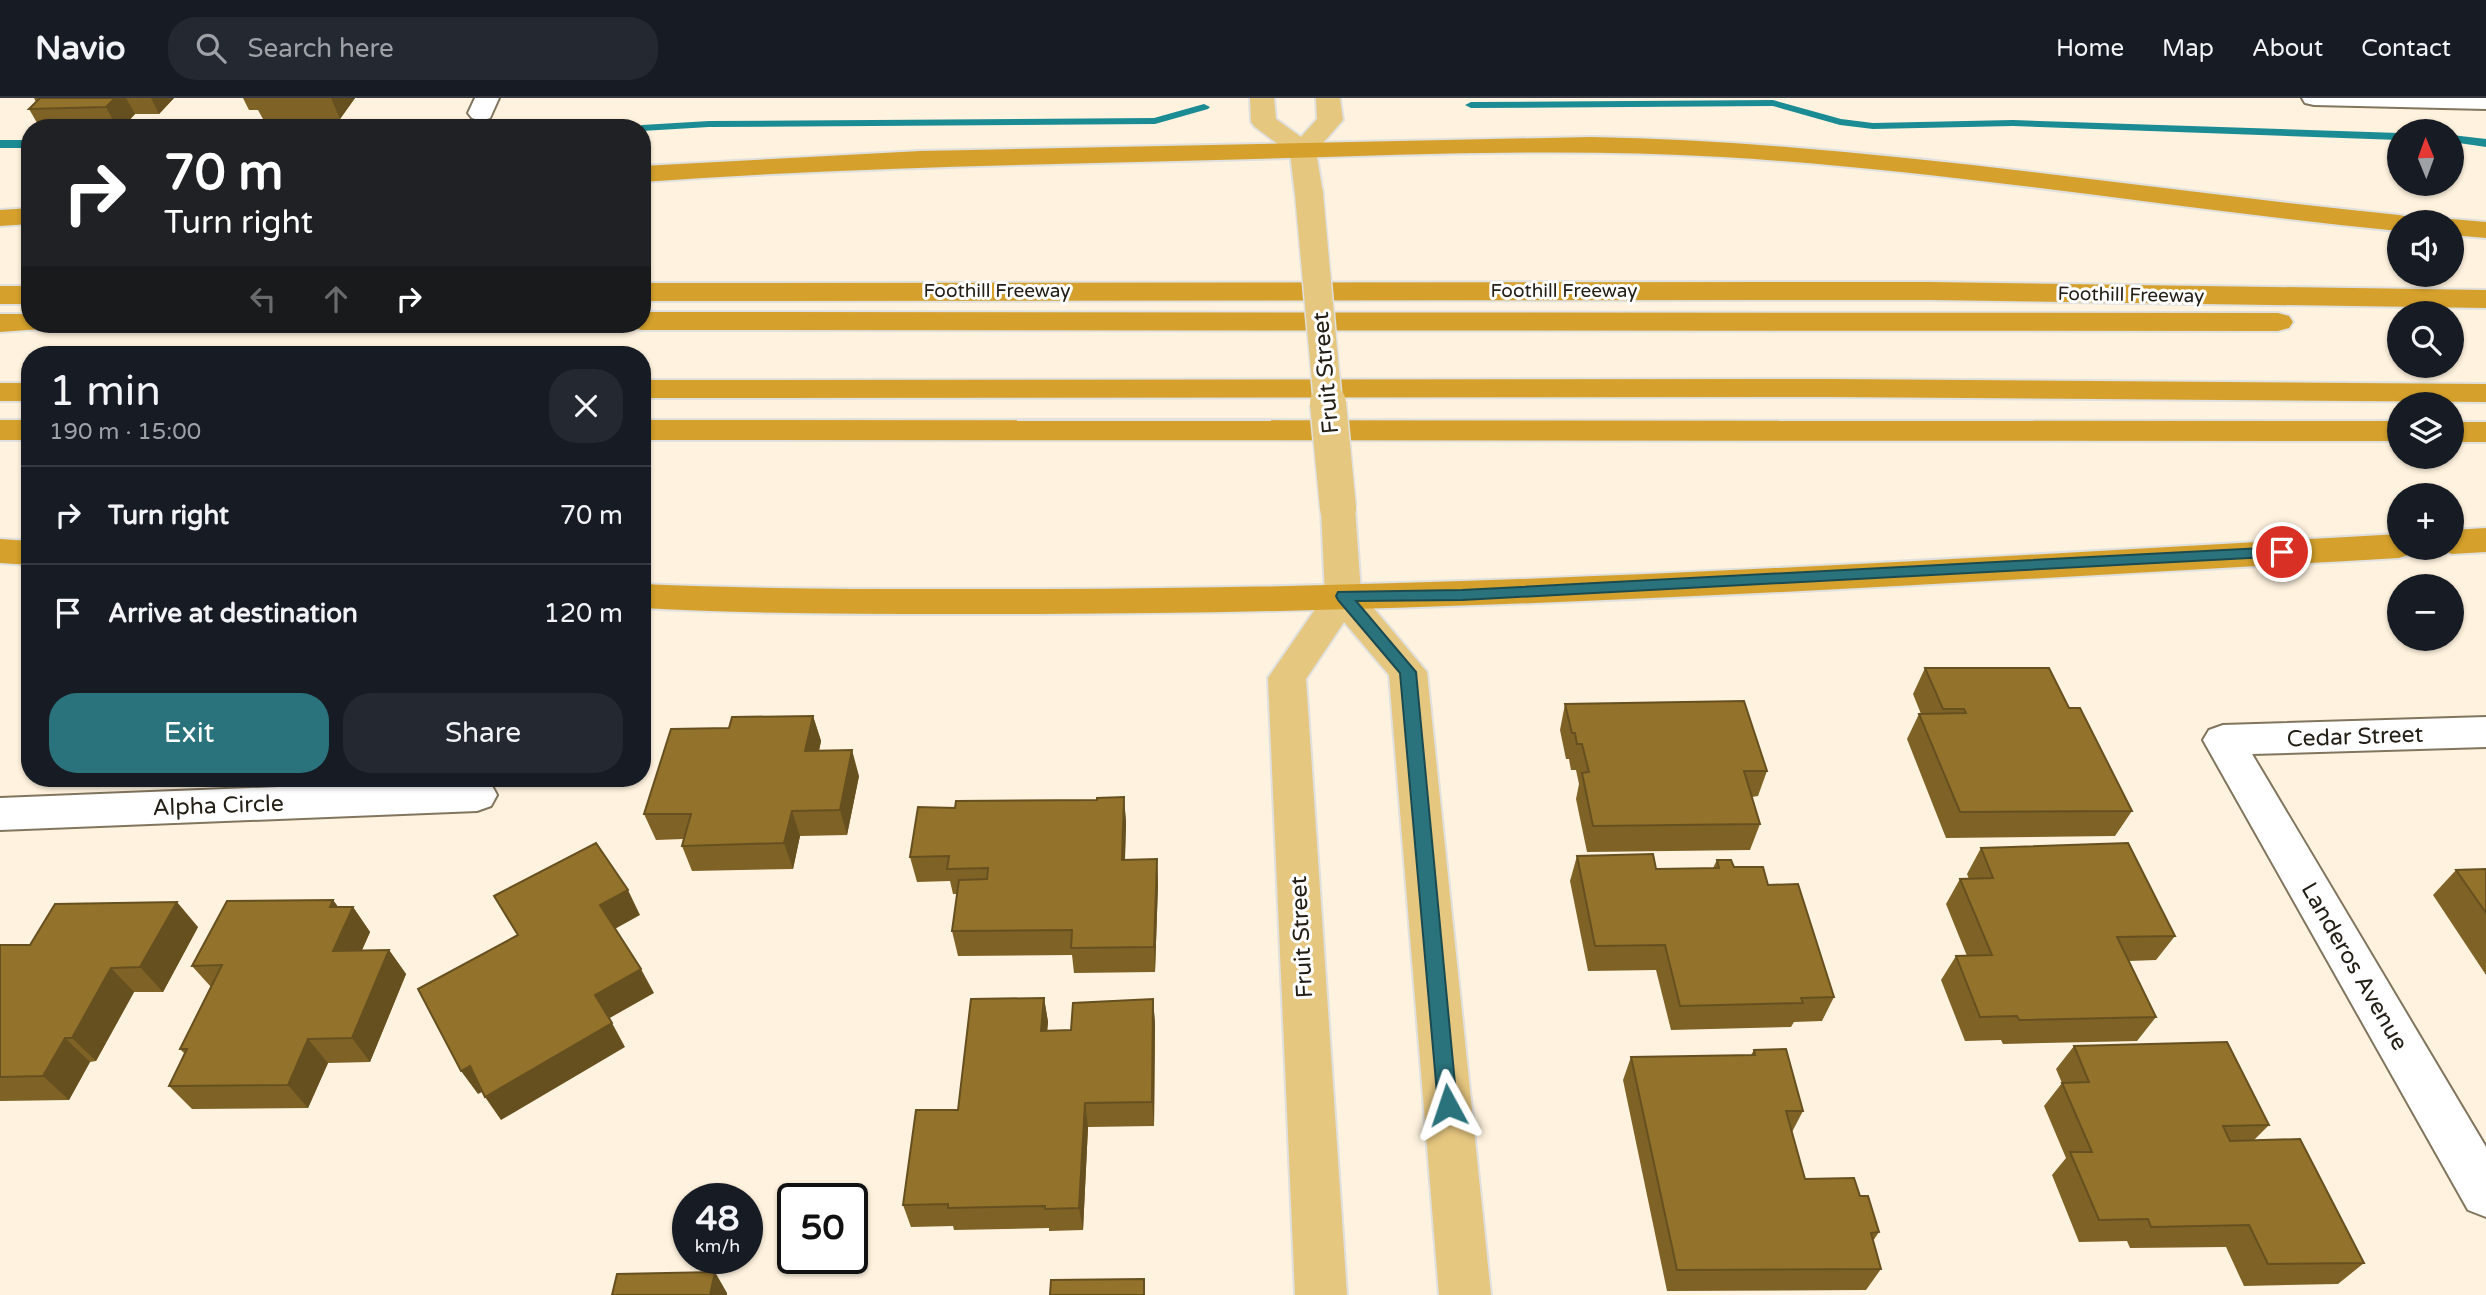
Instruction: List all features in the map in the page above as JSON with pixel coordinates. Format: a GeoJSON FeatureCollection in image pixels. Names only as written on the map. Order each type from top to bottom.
{"type":"FeatureCollection","features":[{"type":"Feature","properties":{"kind":"highway"},"geometry":{"type":"LineString","coordinates":[[651,173],[911,158],[1597,146],[1719,149],[1841,158],[2299,214],[2387,221]]}},
{"type":"Feature","properties":{"kind":"highway"},"geometry":{"type":"LineString","coordinates":[[0,218],[21,217]]}},
{"type":"Feature","properties":{"kind":"highway"},"geometry":{"type":"LineString","coordinates":[[2464,228],[2486,230]]}},
{"type":"Feature","properties":{"kind":"highway","name":"Foothill Freeway"},"geometry":{"type":"LineString","coordinates":[[651,292],[1930,290],[2486,299]]}},
{"type":"Feature","properties":{"kind":"highway"},"geometry":{"type":"LineString","coordinates":[[0,295],[21,295]]}},
{"type":"Feature","properties":{"kind":"highway"},"geometry":{"type":"LineString","coordinates":[[651,321],[2387,323]]}},
{"type":"Feature","properties":{"kind":"highway"},"geometry":{"type":"LineString","coordinates":[[0,323],[21,323]]}},
{"type":"Feature","properties":{"kind":"highway"},"geometry":{"type":"LineString","coordinates":[[2464,323],[2486,323]]}},
{"type":"Feature","properties":{"kind":"highway"},"geometry":{"type":"LineString","coordinates":[[651,389],[1844,388],[2486,393]]}},
{"type":"Feature","properties":{"kind":"highway"},"geometry":{"type":"LineString","coordinates":[[0,392],[21,392]]}},
{"type":"Feature","properties":{"kind":"highway"},"geometry":{"type":"LineString","coordinates":[[0,430],[21,430]]}},
{"type":"Feature","properties":{"kind":"highway"},"geometry":{"type":"LineString","coordinates":[[651,430],[2387,432]]}},
{"type":"Feature","properties":{"kind":"highway"},"geometry":{"type":"LineString","coordinates":[[2464,432],[2486,432]]}},
{"type":"Feature","properties":{"kind":"highway"},"geometry":{"type":"LineString","coordinates":[[2464,541],[2486,540]]}},
{"type":"Feature","properties":{"kind":"highway"},"geometry":{"type":"LineString","coordinates":[[651,596],[812,602],[1192,601],[1462,595],[2387,546]]}},
{"type":"Feature","properties":{"kind":"highway"},"geometry":{"type":"LineString","coordinates":[[0,551],[21,552]]}},
{"type":"Feature","properties":{"kind":"main road"},"geometry":{"type":"LineString","coordinates":[[1262,98],[1264,122],[1303,150],[1330,120],[1328,98]]}},
{"type":"Feature","properties":{"kind":"main road","name":"Fruit Street"},"geometry":{"type":"LineString","coordinates":[[1303,150],[1338,508],[1343,596],[1287,678],[1321,1295]]}},
{"type":"Feature","properties":{"kind":"main road"},"geometry":{"type":"LineString","coordinates":[[1343,596],[1408,672],[1465,1295]]}},
{"type":"Feature","properties":{"kind":"street"},"geometry":{"type":"LineString","coordinates":[[2314,98],[2486,102]]}},
{"type":"Feature","properties":{"kind":"street","name":"Cedar Street"},"geometry":{"type":"LineString","coordinates":[[2224,740],[2486,732]]}},
{"type":"Feature","properties":{"kind":"street","name":"Landeros Avenue"},"geometry":{"type":"LineString","coordinates":[[2224,740],[2486,1193]]}},
{"type":"Feature","properties":{"kind":"street","name":"Alpha Circle"},"geometry":{"type":"LineString","coordinates":[[0,814],[477,795]]}},
{"type":"Feature","properties":{"kind":"building"},"geometry":{"type":"Polygon","coordinates":[[[40,98],[115,98],[106,107],[29,109],[40,98]]]}},
{"type":"Feature","properties":{"kind":"building"},"geometry":{"type":"Polygon","coordinates":[[[1925,668],[2049,668],[2069,708],[2080,708],[2132,811],[1960,812],[1919,714],[1966,713],[1964,709],[1943,709],[1925,668]]]}},
{"type":"Feature","properties":{"kind":"building"},"geometry":{"type":"Polygon","coordinates":[[[1744,701],[1767,771],[1744,771],[1760,824],[1593,826],[1582,773],[1589,772],[1582,744],[1577,744],[1575,733],[1572,733],[1565,704],[1744,701]]]}},
{"type":"Feature","properties":{"kind":"building"},"geometry":{"type":"Polygon","coordinates":[[[813,716],[805,751],[852,750],[840,810],[792,811],[784,843],[682,846],[691,814],[644,814],[671,729],[729,728],[732,717],[813,716]]]}},
{"type":"Feature","properties":{"kind":"building"},"geometry":{"type":"Polygon","coordinates":[[[1124,797],[1122,860],[1157,859],[1154,947],[1071,948],[1072,930],[952,931],[959,880],[987,879],[988,868],[947,869],[949,856],[910,857],[918,807],[955,808],[956,801],[1097,800],[1124,797]]]}},
{"type":"Feature","properties":{"kind":"building"},"geometry":{"type":"Polygon","coordinates":[[[596,843],[628,890],[600,905],[641,969],[595,995],[612,1023],[485,1097],[470,1066],[461,1071],[418,989],[518,935],[494,896],[596,843]]]}},
{"type":"Feature","properties":{"kind":"building"},"geometry":{"type":"Polygon","coordinates":[[[2128,843],[2175,936],[2117,937],[2156,1017],[2019,1020],[2017,1016],[1980,1017],[1956,956],[1992,955],[1960,879],[1993,878],[1981,848],[2128,843]]]}},
{"type":"Feature","properties":{"kind":"building"},"geometry":{"type":"Polygon","coordinates":[[[1653,854],[1656,869],[1719,868],[1717,860],[1731,860],[1734,867],[1763,867],[1768,885],[1798,884],[1834,997],[1801,998],[1803,1003],[1680,1006],[1665,945],[1595,946],[1577,856],[1653,854]]]}},
{"type":"Feature","properties":{"kind":"building"},"geometry":{"type":"Polygon","coordinates":[[[2486,869],[2486,913],[2456,870],[2486,869]]]}},
{"type":"Feature","properties":{"kind":"building"},"geometry":{"type":"Polygon","coordinates":[[[333,900],[330,907],[353,907],[333,951],[389,950],[352,1038],[308,1039],[288,1085],[169,1086],[187,1049],[180,1049],[222,965],[192,966],[227,901],[333,900]]]}},
{"type":"Feature","properties":{"kind":"building"},"geometry":{"type":"Polygon","coordinates":[[[177,902],[140,967],[111,968],[72,1038],[65,1038],[43,1076],[0,1077],[0,945],[30,945],[55,904],[177,902]]]}},
{"type":"Feature","properties":{"kind":"building"},"geometry":{"type":"Polygon","coordinates":[[[1044,998],[1041,1031],[1071,1030],[1073,1003],[1153,999],[1152,1102],[1085,1103],[1079,1208],[948,1208],[948,1204],[903,1205],[916,1110],[958,1110],[971,999],[1044,998]]]}},
{"type":"Feature","properties":{"kind":"building"},"geometry":{"type":"Polygon","coordinates":[[[2227,1042],[2269,1125],[2223,1126],[2230,1141],[2300,1139],[2364,1263],[2268,1264],[2249,1225],[2151,1227],[2148,1219],[2099,1220],[2070,1152],[2092,1152],[2062,1083],[2089,1082],[2074,1046],[2227,1042]]]}},
{"type":"Feature","properties":{"kind":"building"},"geometry":{"type":"Polygon","coordinates":[[[1786,1049],[1803,1111],[1786,1111],[1805,1179],[1854,1178],[1860,1196],[1868,1196],[1879,1232],[1871,1233],[1881,1269],[1677,1270],[1631,1057],[1755,1055],[1754,1050],[1786,1049]]]}},
{"type":"Feature","properties":{"kind":"building"},"geometry":{"type":"Polygon","coordinates":[[[617,1274],[715,1274],[710,1295],[612,1295],[617,1274]]]}},
{"type":"Feature","properties":{"kind":"building"},"geometry":{"type":"Polygon","coordinates":[[[1144,1279],[1144,1295],[1050,1295],[1051,1280],[1144,1279]]]}},
{"type":"Feature","properties":{"kind":"waterway"},"geometry":{"type":"LineString","coordinates":[[1471,105],[1773,103],[1840,122],[1873,126],[2013,123],[2387,137]]}},
{"type":"Feature","properties":{"kind":"waterway"},"geometry":{"type":"LineString","coordinates":[[651,127],[709,124],[1155,121],[1204,107]]}},
{"type":"Feature","properties":{"kind":"waterway"},"geometry":{"type":"LineString","coordinates":[[2464,140],[2486,143]]}},
{"type":"Feature","properties":{"kind":"waterway"},"geometry":{"type":"LineString","coordinates":[[0,144],[21,144]]}},
{"type":"Feature","properties":{"kind":"route"},"geometry":{"type":"LineString","coordinates":[[1448,1105],[1408,672],[1343,596],[1462,595],[1961,571],[2282,552]]}}]}
